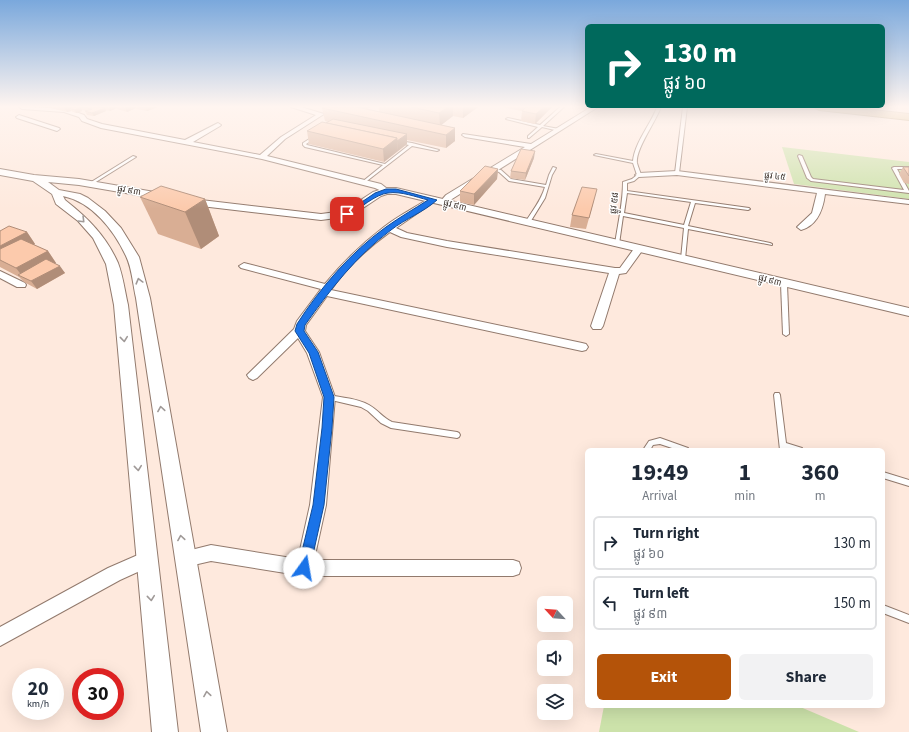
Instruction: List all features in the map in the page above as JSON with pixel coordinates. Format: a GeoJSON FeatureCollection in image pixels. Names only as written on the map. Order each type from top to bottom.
{"type":"FeatureCollection","features":[{"type":"Feature","properties":{"kind":"street"},"geometry":{"type":"LineString","coordinates":[[176,141],[262,157],[378,186],[386,191]]}},
{"type":"Feature","properties":{"kind":"street"},"geometry":{"type":"LineString","coordinates":[[262,157],[280,141]]}},
{"type":"Feature","properties":{"kind":"street"},"geometry":{"type":"LineString","coordinates":[[503,141],[532,146]]}},
{"type":"Feature","properties":{"kind":"street"},"geometry":{"type":"LineString","coordinates":[[253,375],[299,331],[301,324],[326,290],[352,259],[388,228],[449,197],[540,141]]}},
{"type":"Feature","properties":{"kind":"street","name":"ផ្លូវ ៩៣"},"geometry":{"type":"LineString","coordinates":[[0,172],[34,178],[84,183],[201,203],[321,217],[347,214],[377,194],[386,191],[396,191],[639,248],[784,284],[909,312]]}},
{"type":"Feature","properties":{"kind":"street","name":"ផ្លូវ ៤៥"},"geometry":{"type":"LineString","coordinates":[[639,175],[677,173],[909,202]]}},
{"type":"Feature","properties":{"kind":"street"},"geometry":{"type":"LineString","coordinates":[[34,178],[56,192],[76,196],[84,200],[101,213],[117,230],[133,257],[143,298],[214,732]]}},
{"type":"Feature","properties":{"kind":"street"},"geometry":{"type":"LineString","coordinates":[[56,192],[66,186],[84,183]]}},
{"type":"Feature","properties":{"kind":"street"},"geometry":{"type":"LineString","coordinates":[[56,192],[60,202],[82,219],[98,237],[112,264],[121,305],[165,732]]}},
{"type":"Feature","properties":{"kind":"street"},"geometry":{"type":"LineString","coordinates":[[802,227],[811,221],[819,210],[821,192]]}},
{"type":"Feature","properties":{"kind":"street"},"geometry":{"type":"LineString","coordinates":[[388,228],[404,235],[455,245],[623,271],[639,248]]}},
{"type":"Feature","properties":{"kind":"street"},"geometry":{"type":"LineString","coordinates":[[244,266],[326,290],[582,347]]}},
{"type":"Feature","properties":{"kind":"street"},"geometry":{"type":"LineString","coordinates":[[597,326],[615,270]]}},
{"type":"Feature","properties":{"kind":"street"},"geometry":{"type":"LineString","coordinates":[[0,274],[21,285]]}},
{"type":"Feature","properties":{"kind":"street"},"geometry":{"type":"LineString","coordinates":[[299,331],[313,352],[329,397],[318,505],[304,568]]}},
{"type":"Feature","properties":{"kind":"street"},"geometry":{"type":"LineString","coordinates":[[185,559],[211,552],[304,568],[513,568]]}},
{"type":"Feature","properties":{"kind":"street"},"geometry":{"type":"LineString","coordinates":[[0,637],[114,574],[147,559]]}},
{"type":"Feature","properties":{"kind":"lane"},"geometry":{"type":"LineString","coordinates":[[309,141],[304,144],[306,146],[386,165]]}},
{"type":"Feature","properties":{"kind":"lane"},"geometry":{"type":"LineString","coordinates":[[399,141],[437,150]]}},
{"type":"Feature","properties":{"kind":"lane"},"geometry":{"type":"LineString","coordinates":[[639,175],[635,162],[644,141]]}},
{"type":"Feature","properties":{"kind":"lane"},"geometry":{"type":"LineString","coordinates":[[677,173],[681,141]]}},
{"type":"Feature","properties":{"kind":"lane"},"geometry":{"type":"LineString","coordinates":[[363,183],[412,144]]}},
{"type":"Feature","properties":{"kind":"lane"},"geometry":{"type":"LineString","coordinates":[[596,155],[635,162]]}},
{"type":"Feature","properties":{"kind":"lane"},"geometry":{"type":"LineString","coordinates":[[800,156],[809,178],[812,180],[908,192]]}},
{"type":"Feature","properties":{"kind":"lane"},"geometry":{"type":"LineString","coordinates":[[84,183],[134,157]]}},
{"type":"Feature","properties":{"kind":"lane"},"geometry":{"type":"LineString","coordinates":[[527,222],[541,204],[549,176],[554,168]]}},
{"type":"Feature","properties":{"kind":"lane"},"geometry":{"type":"LineString","coordinates":[[908,192],[894,168],[909,168]]}},
{"type":"Feature","properties":{"kind":"lane"},"geometry":{"type":"LineString","coordinates":[[494,170],[500,171],[510,180],[547,186]]}},
{"type":"Feature","properties":{"kind":"lane","name":"ផ្លូវ ៥៨"},"geometry":{"type":"LineString","coordinates":[[618,244],[625,182],[632,180],[639,175]]}},
{"type":"Feature","properties":{"kind":"lane"},"geometry":{"type":"LineString","coordinates":[[625,192],[748,209]]}},
{"type":"Feature","properties":{"kind":"lane"},"geometry":{"type":"LineString","coordinates":[[683,259],[686,226],[694,201]]}},
{"type":"Feature","properties":{"kind":"lane"},"geometry":{"type":"LineString","coordinates":[[621,214],[770,244]]}},
{"type":"Feature","properties":{"kind":"lane"},"geometry":{"type":"LineString","coordinates":[[784,284],[786,334]]}},
{"type":"Feature","properties":{"kind":"lane"},"geometry":{"type":"LineString","coordinates":[[777,395],[783,448]]}},
{"type":"Feature","properties":{"kind":"lane"},"geometry":{"type":"LineString","coordinates":[[329,397],[363,405],[390,425],[457,435]]}},
{"type":"Feature","properties":{"kind":"lane"},"geometry":{"type":"LineString","coordinates":[[647,448],[651,443],[660,441],[680,448]]}},
{"type":"Feature","properties":{"kind":"lane"},"geometry":{"type":"LineString","coordinates":[[885,476],[909,483]]}},
{"type":"Feature","properties":{"kind":"lane"},"geometry":{"type":"LineString","coordinates":[[885,610],[909,619]]}},
{"type":"Feature","properties":{"kind":"green space"},"geometry":{"type":"Polygon","coordinates":[[[782,147],[909,162],[909,199],[794,184],[782,147]]]}},
{"type":"Feature","properties":{"kind":"green space"},"geometry":{"type":"Polygon","coordinates":[[[604,708],[803,708],[859,732],[599,732],[604,708]]]}},
{"type":"Feature","properties":{"kind":"building"},"geometry":{"type":"Polygon","coordinates":[[[350,141],[393,141],[383,149],[350,141]]]}},
{"type":"Feature","properties":{"kind":"building"},"geometry":{"type":"Polygon","coordinates":[[[521,149],[535,151],[526,173],[511,171],[521,149]]]}},
{"type":"Feature","properties":{"kind":"building"},"geometry":{"type":"Polygon","coordinates":[[[485,166],[498,169],[474,194],[460,191],[485,166]]]}},
{"type":"Feature","properties":{"kind":"building"},"geometry":{"type":"Polygon","coordinates":[[[903,167],[909,167],[909,176],[903,167]]]}},
{"type":"Feature","properties":{"kind":"building"},"geometry":{"type":"Polygon","coordinates":[[[161,186],[205,199],[185,212],[140,197],[161,186]]]}},
{"type":"Feature","properties":{"kind":"building"},"geometry":{"type":"Polygon","coordinates":[[[582,187],[597,189],[589,218],[572,215],[582,187]]]}},
{"type":"Feature","properties":{"kind":"building"},"geometry":{"type":"Polygon","coordinates":[[[9,226],[27,232],[0,246],[0,231],[9,226]]]}},
{"type":"Feature","properties":{"kind":"building"},"geometry":{"type":"Polygon","coordinates":[[[21,239],[48,251],[16,268],[0,260],[0,249],[21,239]]]}},
{"type":"Feature","properties":{"kind":"building"},"geometry":{"type":"Polygon","coordinates":[[[46,259],[60,266],[31,281],[18,275],[46,259]]]}},
{"type":"Feature","properties":{"kind":"route"},"geometry":{"type":"LineString","coordinates":[[304,568],[318,505],[329,397],[313,352],[299,331],[301,324],[352,259],[388,228],[434,200],[396,191],[386,191],[377,194],[347,214]]}}]}
